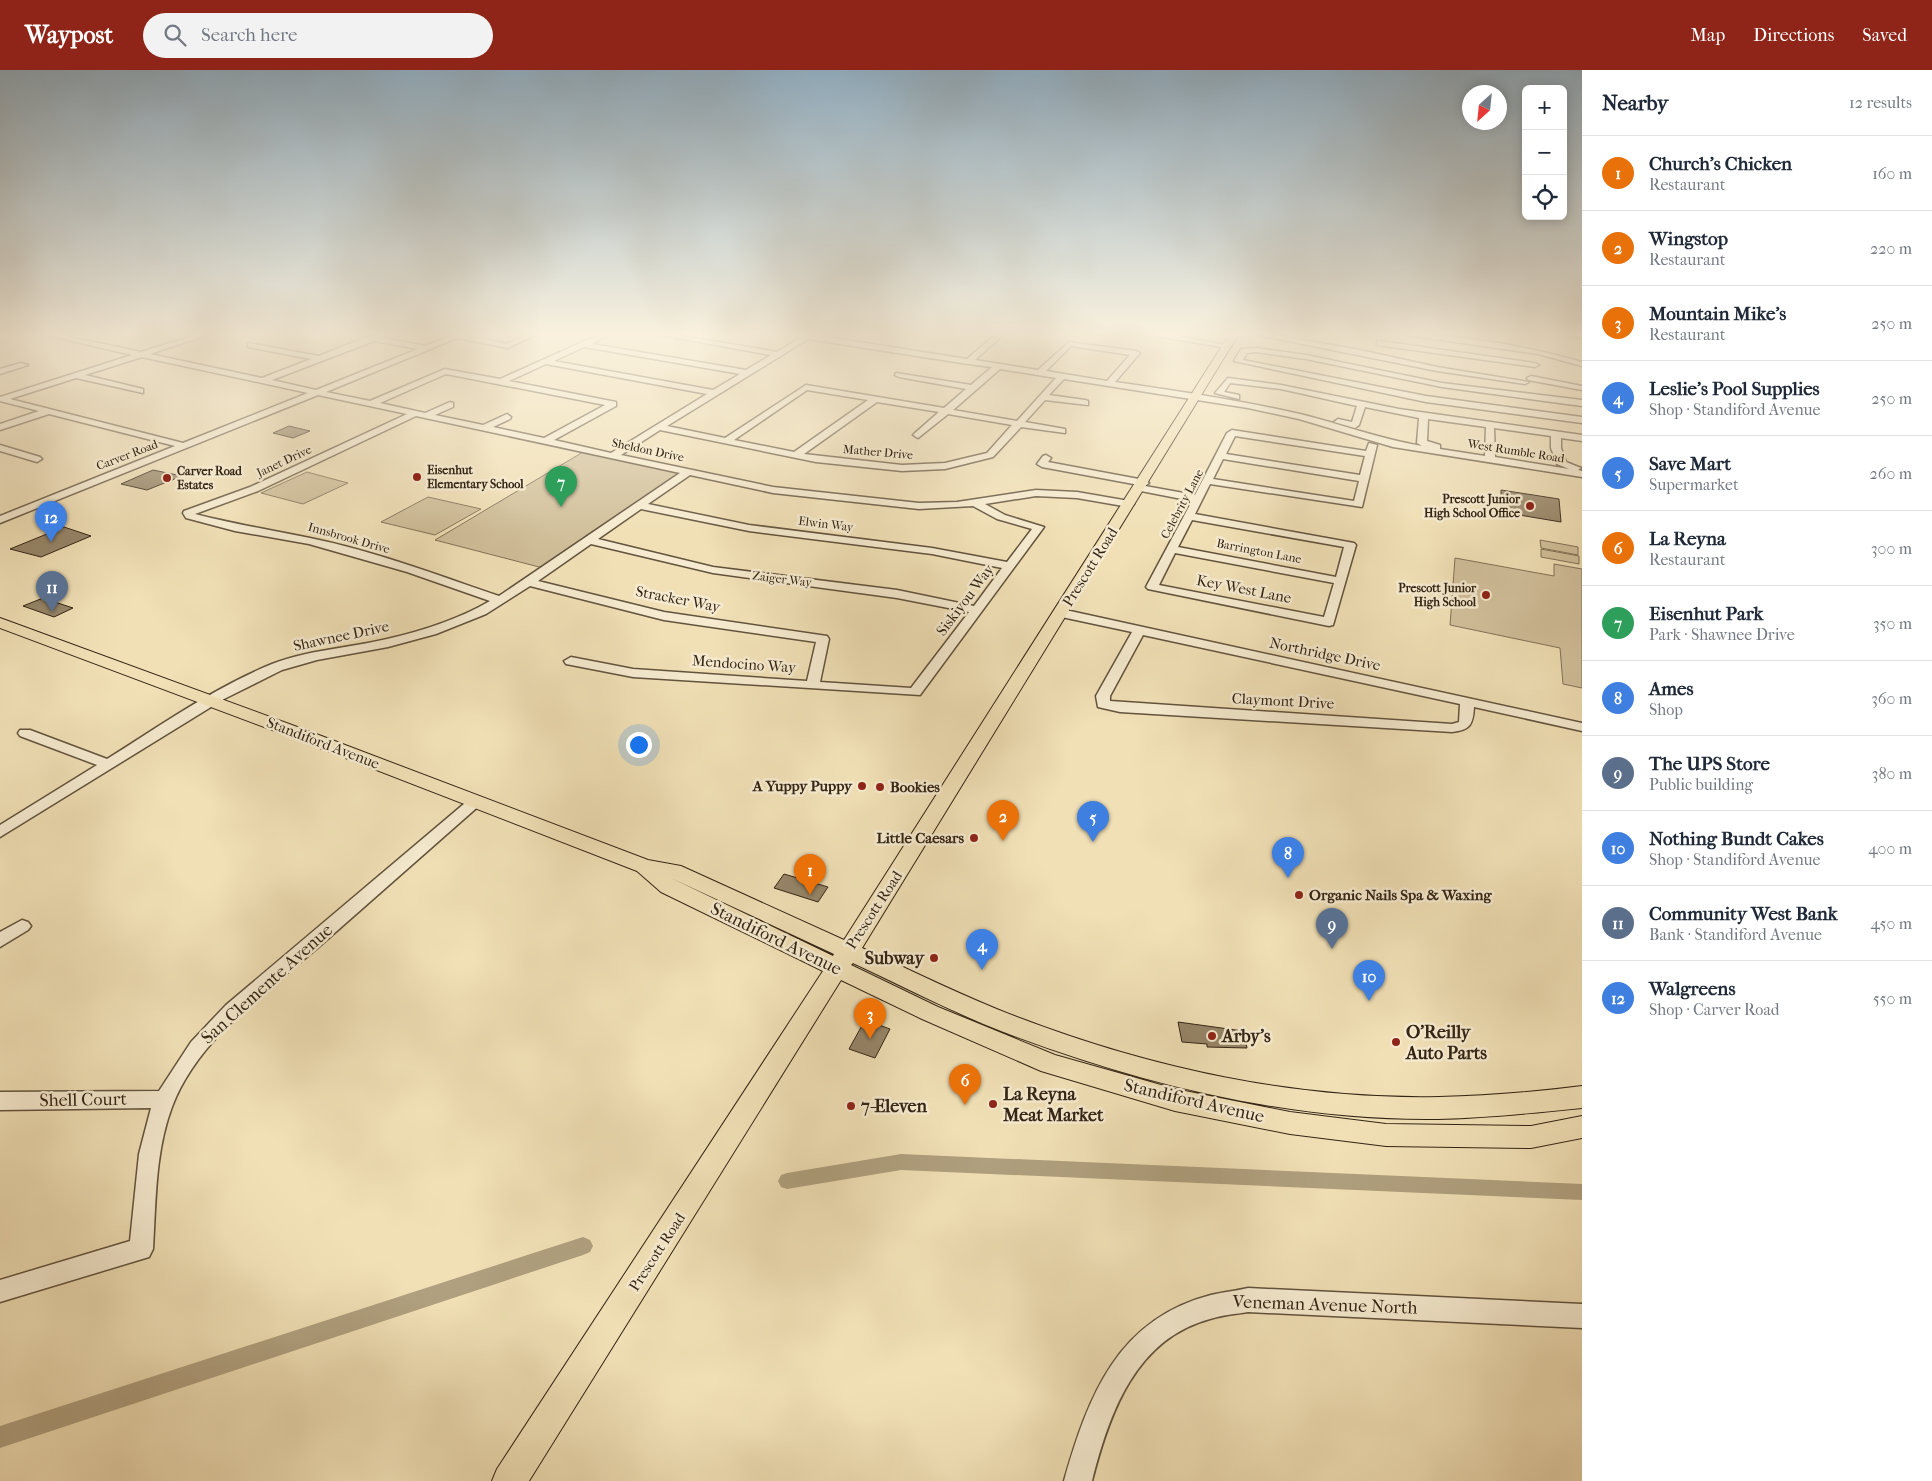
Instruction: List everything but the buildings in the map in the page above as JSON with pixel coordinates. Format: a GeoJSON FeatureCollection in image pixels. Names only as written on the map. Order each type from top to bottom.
{"type":"FeatureCollection","features":[{"type":"Feature","properties":{"kind":"main road","name":"Prescott Road"},"geometry":{"type":"LineString","coordinates":[[509,1481],[843,960],[1194,401]]}},
{"type":"Feature","properties":{"kind":"main road","name":"Standiford Avenue"},"geometry":{"type":"LineString","coordinates":[[0,623],[212,701],[644,866],[668,887],[843,960],[1007,1024],[1110,1059],[1184,1078],[1242,1090],[1305,1099],[1372,1105],[1487,1107],[1582,1096]]}},
{"type":"Feature","properties":{"kind":"main road","name":"Standiford Avenue"},"geometry":{"type":"LineString","coordinates":[[843,960],[938,1017],[1050,1064],[1175,1100],[1290,1123],[1386,1135],[1531,1137],[1582,1127]]}},
{"type":"Feature","properties":{"kind":"main road"},"geometry":{"type":"LineString","coordinates":[[1218,1109],[1238,1105],[1370,1117],[1374,1114],[1372,1105]]}},
{"type":"Feature","properties":{"kind":"street"},"geometry":{"type":"LineString","coordinates":[[7,401],[185,446]]}},
{"type":"Feature","properties":{"kind":"street","name":"Carver Road"},"geometry":{"type":"LineString","coordinates":[[0,520],[295,401]]}},
{"type":"Feature","properties":{"kind":"street","name":"Sheldon Drive"},"geometry":{"type":"LineString","coordinates":[[357,401],[773,490],[902,505],[938,506],[974,502],[1009,495],[1049,493],[1077,495],[1129,504]]}},
{"type":"Feature","properties":{"kind":"street"},"geometry":{"type":"LineString","coordinates":[[371,404],[378,401]]}},
{"type":"Feature","properties":{"kind":"street"},"geometry":{"type":"LineString","coordinates":[[546,441],[613,404],[597,401]]}},
{"type":"Feature","properties":{"kind":"street"},"geometry":{"type":"LineString","coordinates":[[612,456],[701,401]]}},
{"type":"Feature","properties":{"kind":"street"},"geometry":{"type":"LineString","coordinates":[[726,441],[785,401]]}},
{"type":"Feature","properties":{"kind":"street"},"geometry":{"type":"LineString","coordinates":[[796,455],[872,401]]}},
{"type":"Feature","properties":{"kind":"street"},"geometry":{"type":"LineString","coordinates":[[886,401],[1062,431]]}},
{"type":"Feature","properties":{"kind":"street"},"geometry":{"type":"LineString","coordinates":[[918,435],[958,401]]}},
{"type":"Feature","properties":{"kind":"street","name":"Mather Drive"},"geometry":{"type":"LineString","coordinates":[[658,427],[796,455],[902,468],[936,467],[986,457],[1039,401]]}},
{"type":"Feature","properties":{"kind":"street"},"geometry":{"type":"LineString","coordinates":[[1070,401],[1085,403]]}},
{"type":"Feature","properties":{"kind":"street","name":"West Rumble Road"},"geometry":{"type":"LineString","coordinates":[[1219,401],[1278,411],[1374,439],[1426,450],[1490,457],[1582,474]]}},
{"type":"Feature","properties":{"kind":"street"},"geometry":{"type":"LineString","coordinates":[[1255,401],[1286,407],[1350,426],[1355,425],[1361,405]]}},
{"type":"Feature","properties":{"kind":"street"},"geometry":{"type":"LineString","coordinates":[[1344,401],[1424,416],[1582,438]]}},
{"type":"Feature","properties":{"kind":"street"},"geometry":{"type":"LineString","coordinates":[[1439,401],[1582,420]]}},
{"type":"Feature","properties":{"kind":"street"},"geometry":{"type":"LineString","coordinates":[[1524,401],[1527,406],[1529,430]]}},
{"type":"Feature","properties":{"kind":"street"},"geometry":{"type":"LineString","coordinates":[[1565,401],[1582,403]]}},
{"type":"Feature","properties":{"kind":"street"},"geometry":{"type":"LineString","coordinates":[[426,416],[450,405]]}},
{"type":"Feature","properties":{"kind":"street"},"geometry":{"type":"LineString","coordinates":[[0,427],[46,412]]}},
{"type":"Feature","properties":{"kind":"street","name":"Janet Drive"},"geometry":{"type":"LineString","coordinates":[[188,513],[254,489],[416,413]]}},
{"type":"Feature","properties":{"kind":"street"},"geometry":{"type":"LineString","coordinates":[[1424,416],[1423,444],[1490,457],[1490,425]]}},
{"type":"Feature","properties":{"kind":"street"},"geometry":{"type":"LineString","coordinates":[[484,428],[507,417]]}},
{"type":"Feature","properties":{"kind":"street","name":"Celebrity Lane"},"geometry":{"type":"LineString","coordinates":[[1152,587],[1209,481],[1232,433],[1370,454]]}},
{"type":"Feature","properties":{"kind":"street"},"geometry":{"type":"LineString","coordinates":[[1556,435],[1556,448],[1562,464],[1582,469]]}},
{"type":"Feature","properties":{"kind":"street"},"geometry":{"type":"LineString","coordinates":[[1209,481],[1358,505],[1374,439]]}},
{"type":"Feature","properties":{"kind":"street"},"geometry":{"type":"LineString","coordinates":[[0,448],[37,459]]}},
{"type":"Feature","properties":{"kind":"street"},"geometry":{"type":"LineString","coordinates":[[1221,456],[1364,479]]}},
{"type":"Feature","properties":{"kind":"street"},"geometry":{"type":"LineString","coordinates":[[1046,458],[1042,464],[1199,499]]}},
{"type":"Feature","properties":{"kind":"street","name":"Shawnee Drive"},"geometry":{"type":"LineString","coordinates":[[0,832],[237,685],[277,667],[315,656],[417,636],[459,621],[501,601],[688,472]]}},
{"type":"Feature","properties":{"kind":"street","name":"Siskiyou Way"},"geometry":{"type":"LineString","coordinates":[[916,692],[1040,527],[1000,517],[974,502]]}},
{"type":"Feature","properties":{"kind":"street","name":"Elwin Way"},"geometry":{"type":"LineString","coordinates":[[638,505],[749,528],[932,550],[1011,566]]}},
{"type":"Feature","properties":{"kind":"street","name":"Innsbrook Drive"},"geometry":{"type":"LineString","coordinates":[[188,513],[190,516],[235,528],[310,541],[411,570],[501,601]]}},
{"type":"Feature","properties":{"kind":"street"},"geometry":{"type":"LineString","coordinates":[[1190,516],[1350,545],[1340,581]]}},
{"type":"Feature","properties":{"kind":"street","name":"Zaiger Way"},"geometry":{"type":"LineString","coordinates":[[588,540],[713,570],[897,594],[977,610]]}},
{"type":"Feature","properties":{"kind":"street","name":"Barrington Lane"},"geometry":{"type":"LineString","coordinates":[[1172,549],[1340,581]]}},
{"type":"Feature","properties":{"kind":"street","name":"Key West Lane"},"geometry":{"type":"LineString","coordinates":[[1152,587],[1329,622],[1340,581]]}},
{"type":"Feature","properties":{"kind":"street","name":"Stracker Way"},"geometry":{"type":"LineString","coordinates":[[529,582],[664,616],[823,639],[813,686]]}},
{"type":"Feature","properties":{"kind":"street","name":"Northridge Drive"},"geometry":{"type":"LineString","coordinates":[[1061,613],[1582,727]]}},
{"type":"Feature","properties":{"kind":"street","name":"Claymont Drive"},"geometry":{"type":"LineString","coordinates":[[1139,630],[1103,696],[1103,704],[1120,708],[1462,727],[1466,723],[1467,701]]}},
{"type":"Feature","properties":{"kind":"street","name":"Mendocino Way"},"geometry":{"type":"LineString","coordinates":[[571,661],[633,673],[916,692]]}},
{"type":"Feature","properties":{"kind":"street"},"geometry":{"type":"LineString","coordinates":[[25,733],[109,765]]}},
{"type":"Feature","properties":{"kind":"street","name":"San Clemente Avenue"},"geometry":{"type":"LineString","coordinates":[[0,1291],[141,1249],[150,1150],[156,1122],[165,1099],[191,1056],[210,1032],[476,801]]}},
{"type":"Feature","properties":{"kind":"street"},"geometry":{"type":"LineString","coordinates":[[0,941],[22,926]]}},
{"type":"Feature","properties":{"kind":"street","name":"Shell Court"},"geometry":{"type":"LineString","coordinates":[[0,1101],[165,1099]]}},
{"type":"Feature","properties":{"kind":"street","name":"Veneman Avenue North"},"geometry":{"type":"LineString","coordinates":[[1078,1481],[1096,1418],[1110,1388],[1136,1351],[1150,1336],[1169,1322],[1193,1310],[1219,1302],[1248,1300],[1582,1316]]}},
{"type":"Feature","properties":{"kind":"shaded area"},"geometry":{"type":"Polygon","coordinates":[[[583,452],[679,473],[543,568],[435,540],[583,452]]]}},
{"type":"Feature","properties":{"kind":"shaded area"},"geometry":{"type":"Polygon","coordinates":[[[307,472],[348,483],[303,504],[261,493],[307,472]]]}},
{"type":"Feature","properties":{"kind":"shaded area"},"geometry":{"type":"Polygon","coordinates":[[[428,497],[481,509],[435,535],[381,522],[428,497]]]}},
{"type":"Feature","properties":{"kind":"shaded area"},"geometry":{"type":"Polygon","coordinates":[[[1540,540],[1578,547],[1578,555],[1541,548],[1540,540]]]}},
{"type":"Feature","properties":{"kind":"shaded area"},"geometry":{"type":"Polygon","coordinates":[[[1541,549],[1579,556],[1579,564],[1541,557],[1541,549]]]}},
{"type":"Feature","properties":{"kind":"shaded area"},"geometry":{"type":"Polygon","coordinates":[[[1455,558],[1554,576],[1554,564],[1582,569],[1582,688],[1563,684],[1560,648],[1450,625],[1455,558]]]}},
{"type":"Feature","properties":{"kind":"waterway"},"geometry":{"type":"LineString","coordinates":[[787,1181],[901,1162],[1582,1192]]}},
{"type":"Feature","properties":{"kind":"waterway"},"geometry":{"type":"LineString","coordinates":[[0,1437],[583,1246]]}},
{"type":"Feature","properties":{"kind":"place","name":"Eisenhut Elementary School"},"geometry":{"type":"Point","coordinates":[417,477]}},
{"type":"Feature","properties":{"kind":"place","name":"Carver Road Estates"},"geometry":{"type":"Point","coordinates":[167,478]}},
{"type":"Feature","properties":{"kind":"place","name":"Prescott Junior High School Office"},"geometry":{"type":"Point","coordinates":[1530,506]}},
{"type":"Feature","properties":{"kind":"place","name":"Eisenhut Park"},"geometry":{"type":"Point","coordinates":[561,507]}},
{"type":"Feature","properties":{"kind":"place","name":"Walgreens"},"geometry":{"type":"Point","coordinates":[51,542]}},
{"type":"Feature","properties":{"kind":"place","name":"Prescott Junior High School"},"geometry":{"type":"Point","coordinates":[1486,595]}},
{"type":"Feature","properties":{"kind":"place","name":"Community West Bank"},"geometry":{"type":"Point","coordinates":[52,612]}},
{"type":"Feature","properties":{"kind":"place","name":"A Yuppy Puppy"},"geometry":{"type":"Point","coordinates":[862,786]}},
{"type":"Feature","properties":{"kind":"place","name":"Bookies"},"geometry":{"type":"Point","coordinates":[880,787]}},
{"type":"Feature","properties":{"kind":"place","name":"Little Caesars"},"geometry":{"type":"Point","coordinates":[974,838]}},
{"type":"Feature","properties":{"kind":"place","name":"Wingstop"},"geometry":{"type":"Point","coordinates":[1003,841]}},
{"type":"Feature","properties":{"kind":"place","name":"Save Mart"},"geometry":{"type":"Point","coordinates":[1093,842]}},
{"type":"Feature","properties":{"kind":"place","name":"Ames"},"geometry":{"type":"Point","coordinates":[1288,878]}},
{"type":"Feature","properties":{"kind":"place","name":"Church's Chicken"},"geometry":{"type":"Point","coordinates":[810,895]}},
{"type":"Feature","properties":{"kind":"place","name":"Organic Nails Spa & Waxing"},"geometry":{"type":"Point","coordinates":[1299,895]}},
{"type":"Feature","properties":{"kind":"place","name":"The UPS Store"},"geometry":{"type":"Point","coordinates":[1332,949]}},
{"type":"Feature","properties":{"kind":"place","name":"Subway"},"geometry":{"type":"Point","coordinates":[934,958]}},
{"type":"Feature","properties":{"kind":"place","name":"Leslie's Pool Supplies"},"geometry":{"type":"Point","coordinates":[982,970]}},
{"type":"Feature","properties":{"kind":"place","name":"Nothing Bundt Cakes"},"geometry":{"type":"Point","coordinates":[1369,1001]}},
{"type":"Feature","properties":{"kind":"place","name":"Arby's"},"geometry":{"type":"Point","coordinates":[1212,1036]}},
{"type":"Feature","properties":{"kind":"place","name":"Mountain Mike's"},"geometry":{"type":"Point","coordinates":[870,1039]}},
{"type":"Feature","properties":{"kind":"place","name":"O'Reilly Auto Parts"},"geometry":{"type":"Point","coordinates":[1396,1042]}},
{"type":"Feature","properties":{"kind":"place","name":"La Reyna Meat Market"},"geometry":{"type":"Point","coordinates":[993,1104]}},
{"type":"Feature","properties":{"kind":"place","name":"La Reyna"},"geometry":{"type":"Point","coordinates":[965,1105]}},
{"type":"Feature","properties":{"kind":"place","name":"7-Eleven"},"geometry":{"type":"Point","coordinates":[851,1106]}}]}
